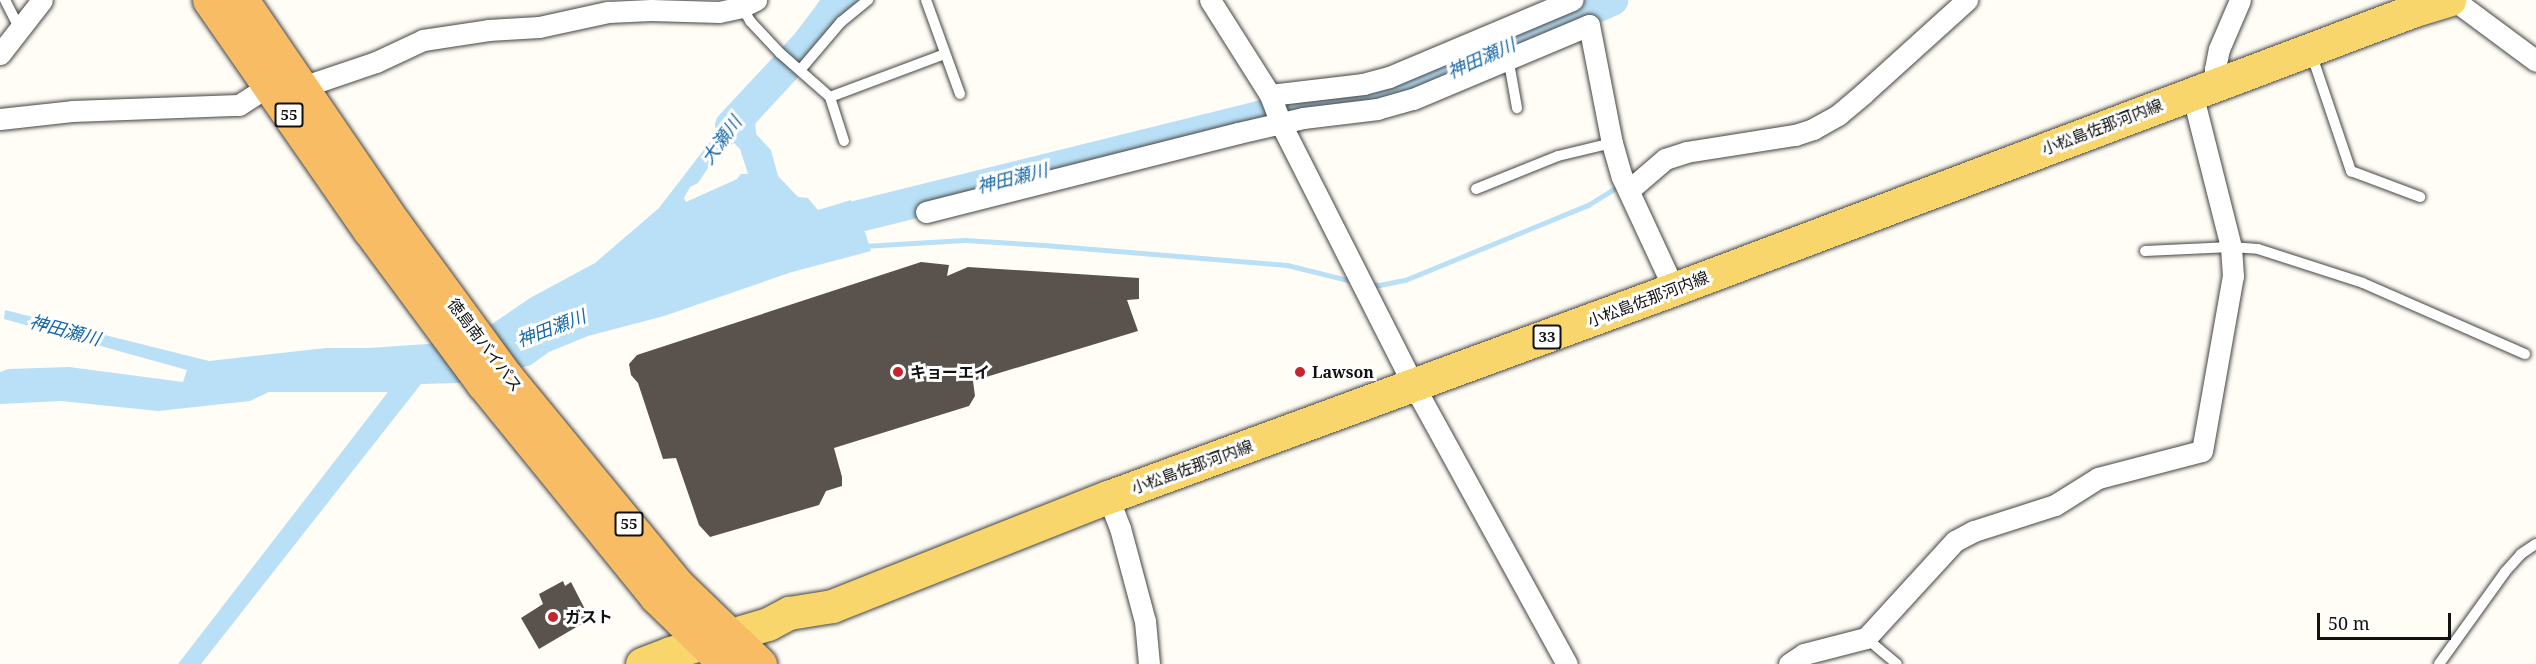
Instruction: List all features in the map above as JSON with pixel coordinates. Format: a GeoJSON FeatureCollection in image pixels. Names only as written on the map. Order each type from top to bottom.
{"type":"FeatureCollection","features":[{"type":"Feature","properties":{"kind":"highway","name":"徳島南バイパス"},"geometry":{"type":"LineString","coordinates":[[209,0],[268,86],[382,227],[656,597],[720,648],[760,664]]}},
{"type":"Feature","properties":{"kind":"highway","name":"徳島南バイパス"},"geometry":{"type":"LineString","coordinates":[[242,0],[302,90],[382,227]]}},
{"type":"Feature","properties":{"kind":"main road","name":"小松島佐那河内線"},"geometry":{"type":"LineString","coordinates":[[642,664],[720,648],[789,614],[832,606],[1108,497],[1674,290],[2204,88],[2310,50],[2410,5],[2449,0]]}},
{"type":"Feature","properties":{"kind":"street"},"geometry":{"type":"LineString","coordinates":[[0,54],[42,0]]}},
{"type":"Feature","properties":{"kind":"street"},"geometry":{"type":"LineString","coordinates":[[1210,0],[1276,109],[1414,386],[1568,664]]}},
{"type":"Feature","properties":{"kind":"street"},"geometry":{"type":"LineString","coordinates":[[926,212],[1389,77],[1426,64],[1547,4],[1572,0]]}},
{"type":"Feature","properties":{"kind":"street"},"geometry":{"type":"LineString","coordinates":[[1626,184],[1665,159],[1795,135],[1813,129],[1847,108],[1967,0]]}},
{"type":"Feature","properties":{"kind":"street"},"geometry":{"type":"LineString","coordinates":[[1789,664],[1804,654],[1866,638],[1956,541],[1965,536],[2055,505],[2098,478],[2202,451],[2233,276],[2231,247],[2204,88],[2216,69],[2219,49],[2240,0]]}},
{"type":"Feature","properties":{"kind":"street"},"geometry":{"type":"LineString","coordinates":[[2454,0],[2536,61]]}},
{"type":"Feature","properties":{"kind":"street"},"geometry":{"type":"LineString","coordinates":[[302,90],[423,40],[488,30],[539,27],[650,5],[719,12],[749,3]]}},
{"type":"Feature","properties":{"kind":"street"},"geometry":{"type":"LineString","coordinates":[[1276,109],[1303,118],[1377,109],[1413,99],[1508,57],[1589,25],[1611,143],[1626,184],[1674,290]]}},
{"type":"Feature","properties":{"kind":"street"},"geometry":{"type":"LineString","coordinates":[[0,119],[72,111],[238,105],[268,86]]}},
{"type":"Feature","properties":{"kind":"street"},"geometry":{"type":"LineString","coordinates":[[1108,497],[1120,528],[1145,621],[1149,664]]}},
{"type":"Feature","properties":{"kind":"lane"},"geometry":{"type":"LineString","coordinates":[[5,0],[19,28]]}},
{"type":"Feature","properties":{"kind":"lane"},"geometry":{"type":"LineString","coordinates":[[793,63],[868,0]]}},
{"type":"Feature","properties":{"kind":"lane"},"geometry":{"type":"LineString","coordinates":[[926,0],[960,94]]}},
{"type":"Feature","properties":{"kind":"lane"},"geometry":{"type":"LineString","coordinates":[[749,3],[750,21],[830,97],[844,141]]}},
{"type":"Feature","properties":{"kind":"lane"},"geometry":{"type":"LineString","coordinates":[[2310,50],[2351,171],[2420,197]]}},
{"type":"Feature","properties":{"kind":"lane"},"geometry":{"type":"LineString","coordinates":[[830,97],[945,54]]}},
{"type":"Feature","properties":{"kind":"lane"},"geometry":{"type":"LineString","coordinates":[[1508,57],[1517,108]]}},
{"type":"Feature","properties":{"kind":"lane"},"geometry":{"type":"LineString","coordinates":[[1476,189],[1558,156],[1611,143]]}},
{"type":"Feature","properties":{"kind":"lane"},"geometry":{"type":"LineString","coordinates":[[2145,250],[2231,247],[2258,249],[2363,283],[2525,354]]}},
{"type":"Feature","properties":{"kind":"lane"},"geometry":{"type":"LineString","coordinates":[[2439,664],[2505,572],[2521,554],[2536,544]]}},
{"type":"Feature","properties":{"kind":"lane"},"geometry":{"type":"LineString","coordinates":[[1866,638],[1897,664]]}},
{"type":"Feature","properties":{"kind":"water"},"geometry":{"type":"Polygon","coordinates":[[[748,84],[758,95],[754,102],[756,134],[771,150],[778,176],[798,197],[808,198],[818,210],[851,200],[856,226],[865,232],[871,251],[792,272],[664,316],[588,336],[549,352],[531,365],[458,383],[421,384],[201,664],[178,664],[388,392],[269,392],[250,401],[158,411],[61,401],[0,404],[0,372],[8,369],[69,367],[183,382],[187,370],[4,319],[5,310],[209,361],[326,348],[428,344],[492,324],[530,298],[595,263],[659,208],[719,130],[723,117],[748,84]],[[734,143],[716,156],[698,183],[690,187],[684,198],[686,202],[737,179],[741,174],[748,174],[740,149],[734,143]]]}},
{"type":"Feature","properties":{"kind":"building"},"geometry":{"type":"Polygon","coordinates":[[[921,262],[949,265],[947,276],[968,267],[1139,278],[1139,299],[1127,300],[1138,331],[973,381],[975,396],[969,406],[834,448],[842,477],[842,486],[826,491],[819,505],[710,537],[699,525],[676,458],[663,459],[638,383],[631,375],[629,364],[637,355],[921,262]]]}},
{"type":"Feature","properties":{"kind":"building"},"geometry":{"type":"Polygon","coordinates":[[[563,581],[565,586],[571,582],[590,619],[539,649],[521,618],[543,604],[539,594],[563,581]]]}},
{"type":"Feature","properties":{"kind":"waterway","name":"大瀬川"},"geometry":{"type":"LineString","coordinates":[[731,126],[808,43],[831,12],[845,0]]}},
{"type":"Feature","properties":{"kind":"waterway","name":"神田瀬川"},"geometry":{"type":"LineString","coordinates":[[815,229],[839,221],[1290,109],[1365,101],[1433,79],[1612,0]]}},
{"type":"Feature","properties":{"kind":"waterway"},"geometry":{"type":"LineString","coordinates":[[1370,284],[1379,285],[1405,280],[1588,205],[1621,184]]}},
{"type":"Feature","properties":{"kind":"waterway"},"geometry":{"type":"LineString","coordinates":[[863,246],[965,240],[1044,245],[1287,265],[1355,282]]}},
{"type":"Feature","properties":{"kind":"place","name":"キョーエイ"},"geometry":{"type":"Point","coordinates":[898,372]}},
{"type":"Feature","properties":{"kind":"place","name":"Lawson"},"geometry":{"type":"Point","coordinates":[1300,372]}},
{"type":"Feature","properties":{"kind":"place","name":"ガスト"},"geometry":{"type":"Point","coordinates":[553,617]}}]}
